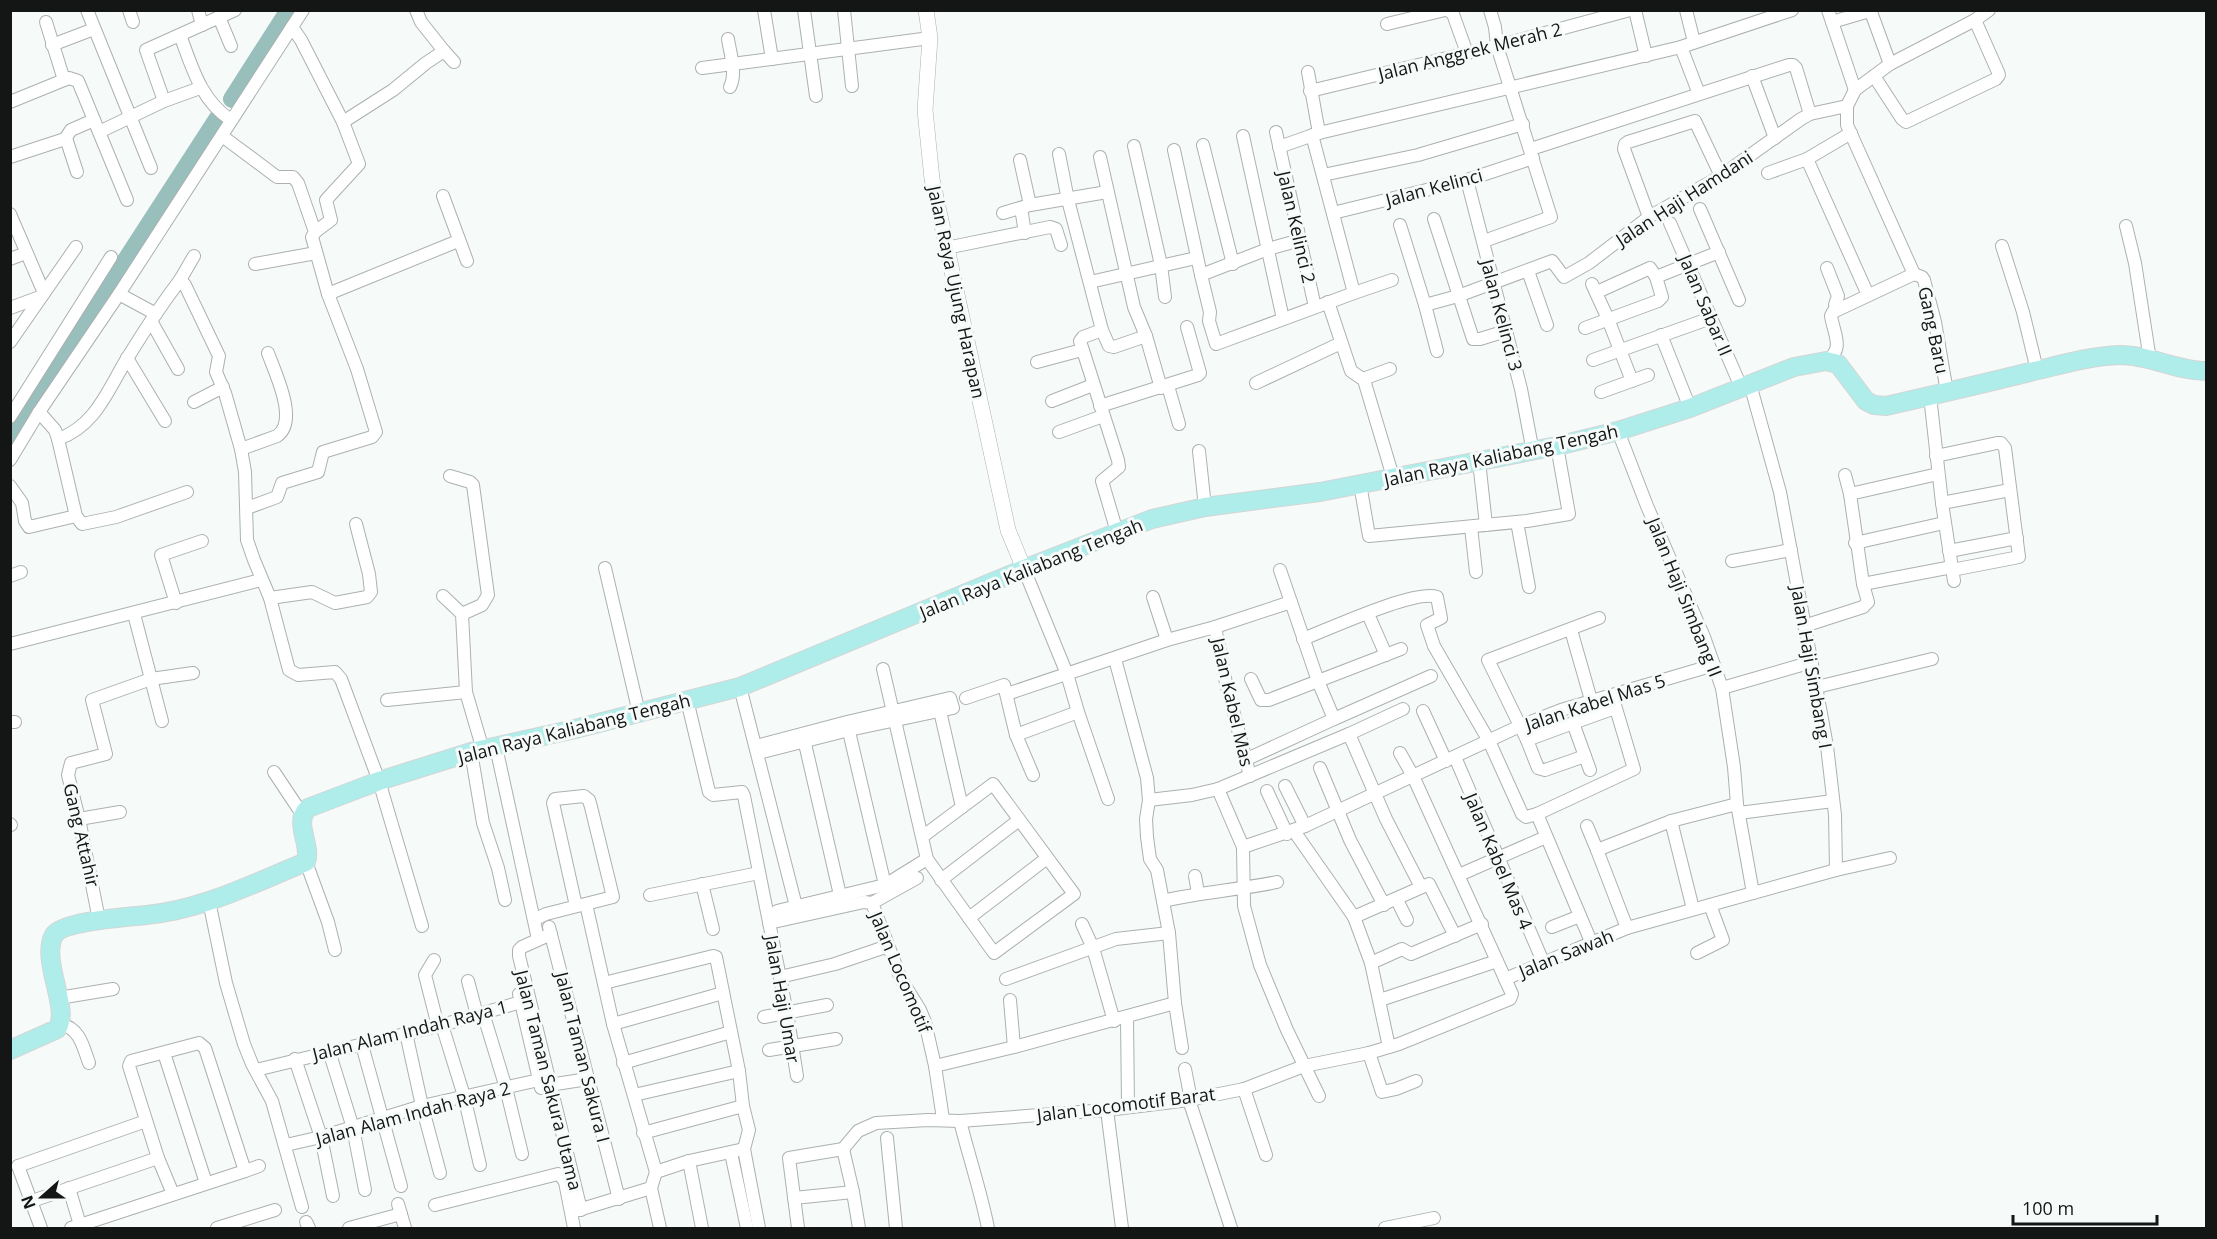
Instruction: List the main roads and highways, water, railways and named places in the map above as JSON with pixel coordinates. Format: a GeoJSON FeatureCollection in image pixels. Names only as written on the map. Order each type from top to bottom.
{"type":"FeatureCollection","features":[{"type":"Feature","properties":{"kind":"main road","name":"Jalan Raya Kaliabang Tengah"},"geometry":{"type":"LineString","coordinates":[[10,1050],[57,1029],[61,1024],[59,998],[51,960],[51,944],[55,933],[61,929],[99,920],[165,914],[209,902],[306,862],[308,852],[302,821],[303,812],[308,808],[379,781],[483,750],[740,687],[1023,569],[1152,519],[1205,507],[1320,492],[1533,452],[1618,432],[1690,408],[1794,367],[1826,361],[1839,364],[1866,401],[1874,405],[1886,406],[2095,357],[2123,355],[2175,367],[2206,371]]}},
{"type":"Feature","properties":{"kind":"waterway"},"geometry":{"type":"LineString","coordinates":[[232,99],[289,10]]}},
{"type":"Feature","properties":{"kind":"waterway"},"geometry":{"type":"LineString","coordinates":[[10,439],[218,118]]}}]}
